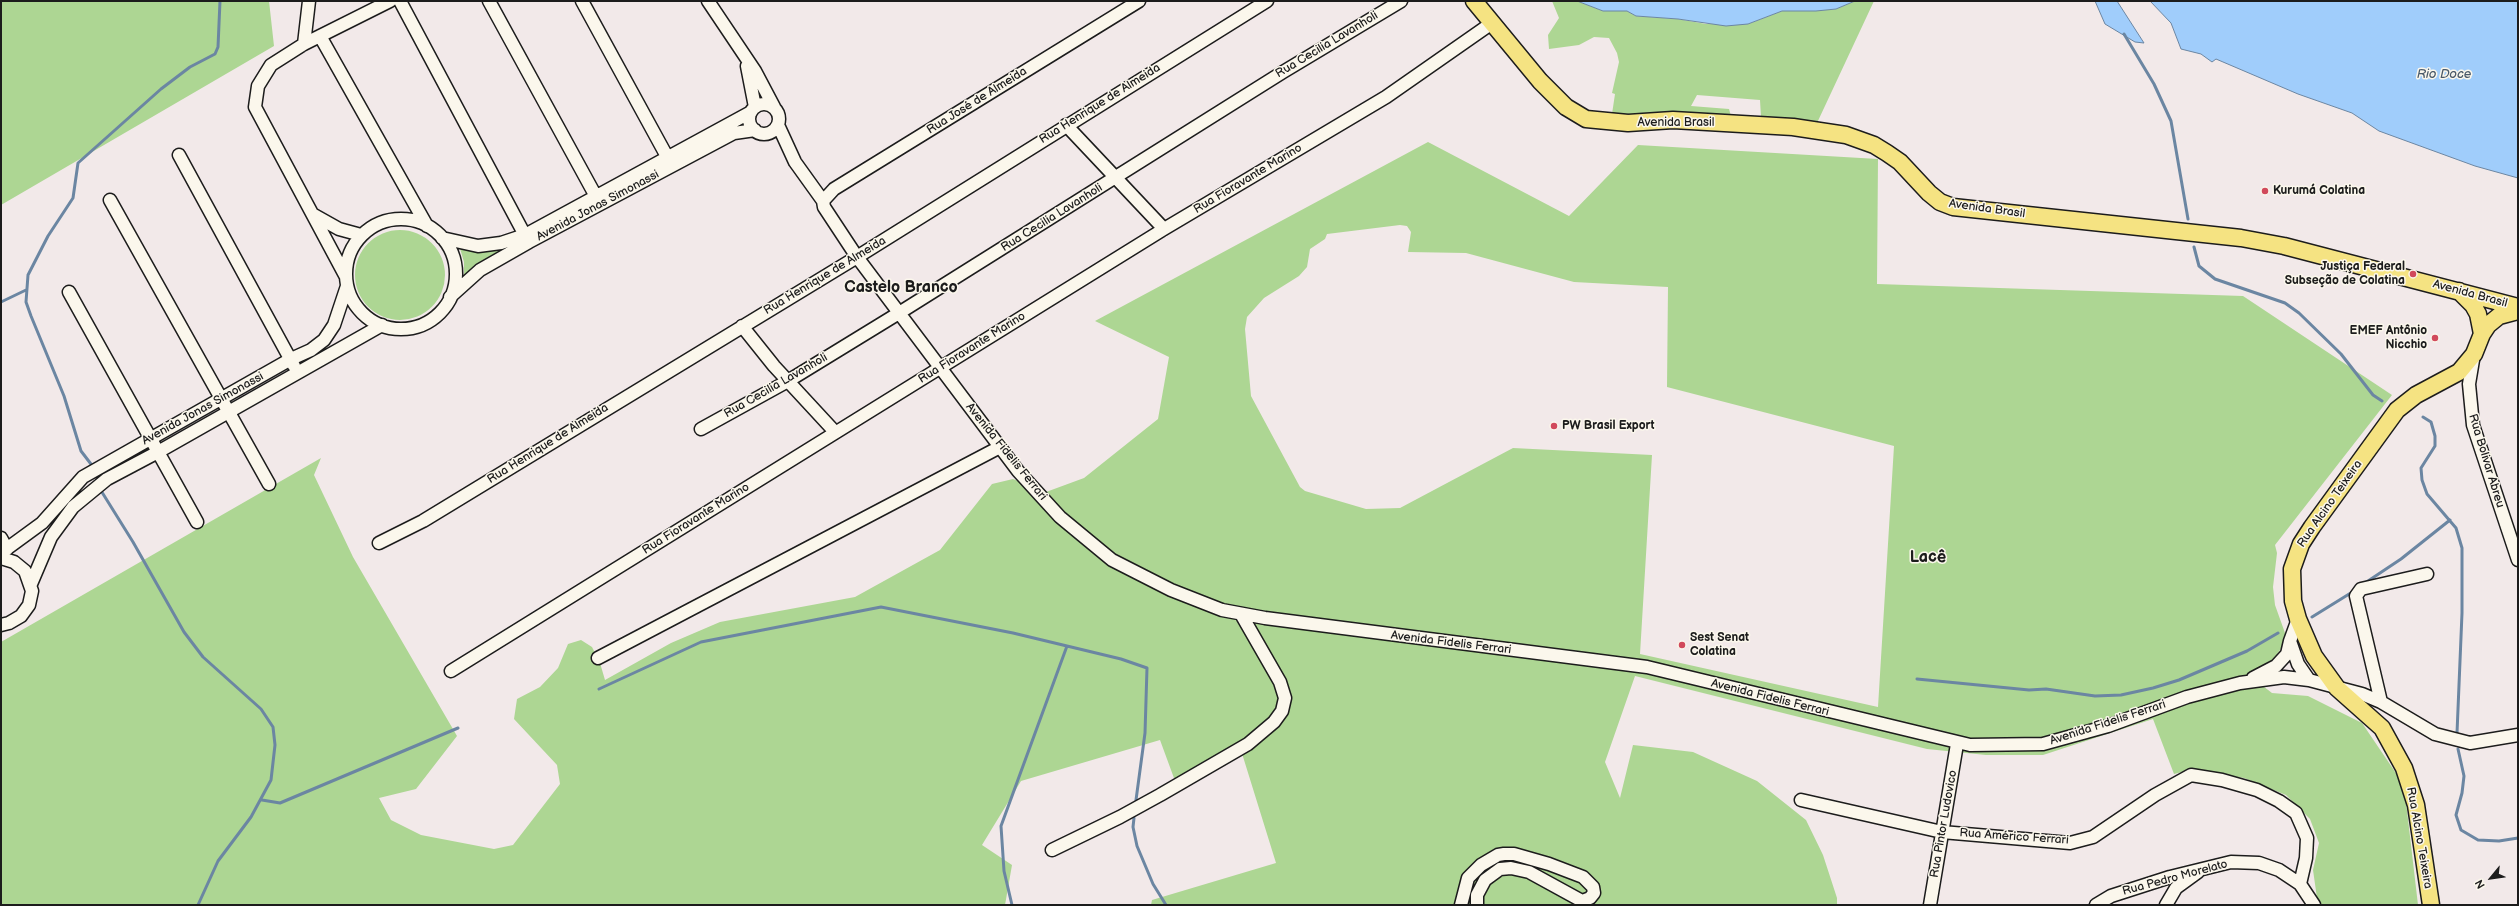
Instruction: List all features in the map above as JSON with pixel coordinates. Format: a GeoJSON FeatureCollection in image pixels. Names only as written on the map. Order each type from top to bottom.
{"type":"FeatureCollection","features":[{"type":"Feature","properties":{"kind":"main road","name":"Avenida Brasil"},"geometry":{"type":"LineString","coordinates":[[1474,1],[1550,91],[1566,107],[1586,119],[1628,123],[1673,120],[1793,127],[1846,135],[1874,145],[1887,153],[1900,162],[1929,193],[1940,202],[1953,207],[2241,238],[2284,246],[2518,307]]}},
{"type":"Feature","properties":{"kind":"main road"},"geometry":{"type":"LineString","coordinates":[[2459,291],[2476,310],[2482,334]]}},
{"type":"Feature","properties":{"kind":"main road","name":"Rua Bolivar Abreu"},"geometry":{"type":"LineString","coordinates":[[2474,354],[2482,334],[2499,316],[2518,311]]}},
{"type":"Feature","properties":{"kind":"main road","name":"Rua Alcino Teixeira"},"geometry":{"type":"LineString","coordinates":[[2431,905],[2416,806],[2404,768],[2382,728],[2337,688],[2314,656],[2298,619],[2293,601],[2292,569],[2301,544],[2312,527],[2397,410],[2416,395],[2460,372],[2474,354]]}},
{"type":"Feature","properties":{"kind":"street"},"geometry":{"type":"LineString","coordinates":[[304,44],[309,1]]}},
{"type":"Feature","properties":{"kind":"street"},"geometry":{"type":"LineString","coordinates":[[320,36],[410,199],[427,226],[442,238],[454,262],[455,280],[450,297],[440,312],[426,323],[399,329],[382,325],[360,310],[314,215],[255,107],[258,86],[271,65],[304,44],[320,36],[390,1]]}},
{"type":"Feature","properties":{"kind":"street"},"geometry":{"type":"LineString","coordinates":[[400,1],[527,238]]}},
{"type":"Feature","properties":{"kind":"street"},"geometry":{"type":"LineString","coordinates":[[489,1],[598,200]]}},
{"type":"Feature","properties":{"kind":"street"},"geometry":{"type":"LineString","coordinates":[[582,1],[669,162]]}},
{"type":"Feature","properties":{"kind":"street"},"geometry":{"type":"LineString","coordinates":[[708,1],[745,59],[762,82],[778,112],[778,125],[768,133],[755,130],[751,125],[753,86],[745,59]]}},
{"type":"Feature","properties":{"kind":"street","name":"Rua José de Almeida"},"geometry":{"type":"LineString","coordinates":[[824,204],[834,189],[1139,1]]}},
{"type":"Feature","properties":{"kind":"street","name":"Rua Henrique de Almeida"},"geometry":{"type":"LineString","coordinates":[[379,543],[423,521],[857,257],[1066,125],[1267,1]]}},
{"type":"Feature","properties":{"kind":"street","name":"Rua Cecilia Lavanholi"},"geometry":{"type":"LineString","coordinates":[[701,429],[788,381],[1116,178],[1283,72],[1401,1]]}},
{"type":"Feature","properties":{"kind":"street","name":"Rua Fioravante Marino"},"geometry":{"type":"LineString","coordinates":[[451,671],[1164,229],[1386,97],[1492,23]]}},
{"type":"Feature","properties":{"kind":"street"},"geometry":{"type":"LineString","coordinates":[[753,109],[761,104],[774,107]]}},
{"type":"Feature","properties":{"kind":"street","name":"Avenida Jonas Simonassi"},"geometry":{"type":"LineString","coordinates":[[450,297],[480,270],[527,238],[669,162],[753,109]]}},
{"type":"Feature","properties":{"kind":"street","name":"Avenida Fidelis Ferrari"},"geometry":{"type":"LineString","coordinates":[[778,125],[795,162],[824,204],[857,257],[1000,447],[1060,517],[1112,560],[1171,590],[1222,610],[1241,614],[1647,667],[1957,744],[1980,746],[2043,744],[2108,726],[2187,697],[2240,684],[2284,677],[2309,680],[2362,694],[2381,702],[2436,734],[2470,743],[2518,735]]}},
{"type":"Feature","properties":{"kind":"street"},"geometry":{"type":"LineString","coordinates":[[1066,125],[1164,229]]}},
{"type":"Feature","properties":{"kind":"street","name":"Avenida Jonas Simonassi"},"geometry":{"type":"LineString","coordinates":[[669,162],[734,133],[755,130]]}},
{"type":"Feature","properties":{"kind":"street"},"geometry":{"type":"LineString","coordinates":[[179,155],[291,359],[296,372]]}},
{"type":"Feature","properties":{"kind":"street"},"geometry":{"type":"LineString","coordinates":[[402,219],[410,199]]}},
{"type":"Feature","properties":{"kind":"street"},"geometry":{"type":"LineString","coordinates":[[110,200],[269,484]]}},
{"type":"Feature","properties":{"kind":"street"},"geometry":{"type":"LineString","coordinates":[[314,215],[339,229],[361,236]]}},
{"type":"Feature","properties":{"kind":"street"},"geometry":{"type":"LineString","coordinates":[[347,281],[350,254],[361,236],[376,225],[402,219],[427,226]]}},
{"type":"Feature","properties":{"kind":"street","name":"Avenida Jonas Simonassi"},"geometry":{"type":"LineString","coordinates":[[442,238],[478,246],[501,244],[527,238]]}},
{"type":"Feature","properties":{"kind":"street","name":"Avenida Jonas Simonassi"},"geometry":{"type":"LineString","coordinates":[[2,550],[42,523],[83,477],[291,359],[311,350],[324,340],[334,325],[347,281]]}},
{"type":"Feature","properties":{"kind":"street"},"geometry":{"type":"LineString","coordinates":[[69,292],[197,522]]}},
{"type":"Feature","properties":{"kind":"street","name":"Avenida Jonas Simonassi"},"geometry":{"type":"LineString","coordinates":[[1,625],[15,620],[26,611],[31,598],[31,584],[51,537],[72,507],[107,479],[230,412],[296,372],[382,325]]}},
{"type":"Feature","properties":{"kind":"street"},"geometry":{"type":"LineString","coordinates":[[742,326],[788,381],[835,432]]}},
{"type":"Feature","properties":{"kind":"street","name":"Rua Bolivar Abreu"},"geometry":{"type":"LineString","coordinates":[[2474,354],[2469,384],[2473,425],[2518,560]]}},
{"type":"Feature","properties":{"kind":"street"},"geometry":{"type":"LineString","coordinates":[[598,658],[1000,447]]}},
{"type":"Feature","properties":{"kind":"street"},"geometry":{"type":"LineString","coordinates":[[2,550],[20,566],[31,584]]}},
{"type":"Feature","properties":{"kind":"street"},"geometry":{"type":"LineString","coordinates":[[2381,702],[2356,596],[2361,589],[2427,574]]}},
{"type":"Feature","properties":{"kind":"street"},"geometry":{"type":"LineString","coordinates":[[1052,850],[1120,817],[1160,795],[1248,744],[1274,722],[1282,711],[1285,698],[1280,682],[1241,614]]}},
{"type":"Feature","properties":{"kind":"street","name":"Avenida Fidelis Ferrari"},"geometry":{"type":"LineString","coordinates":[[2240,684],[2276,666],[2287,654],[2298,619]]}},
{"type":"Feature","properties":{"kind":"street"},"geometry":{"type":"LineString","coordinates":[[2290,641],[2298,664],[2309,680]]}},
{"type":"Feature","properties":{"kind":"street","name":"Rua Pintor Ludovico"},"geometry":{"type":"LineString","coordinates":[[1930,905],[1957,744]]}},
{"type":"Feature","properties":{"kind":"street","name":"Rua Américo Ferrari"},"geometry":{"type":"LineString","coordinates":[[1801,800],[1942,832],[2070,842],[2093,837],[2155,795],[2191,775],[2222,780],[2257,790],[2280,801],[2296,813],[2307,838],[2306,858],[2300,884]]}},
{"type":"Feature","properties":{"kind":"street"},"geometry":{"type":"LineString","coordinates":[[1461,905],[1468,878],[1481,865],[1498,855],[1504,854],[1514,854],[1549,864],[1583,877],[1593,887],[1594,894],[1590,898],[1582,901],[1529,872],[1511,868],[1500,869],[1485,880],[1477,895],[1477,905]]}},
{"type":"Feature","properties":{"kind":"street","name":"Rua Pedro Morelato"},"geometry":{"type":"LineString","coordinates":[[2096,905],[2111,896],[2204,868],[2231,862],[2259,864],[2278,870],[2300,884]]}},
{"type":"Feature","properties":{"kind":"street"},"geometry":{"type":"LineString","coordinates":[[2166,905],[2176,888],[2204,868]]}},
{"type":"Feature","properties":{"kind":"street"},"geometry":{"type":"LineString","coordinates":[[2300,884],[2314,905]]}},
{"type":"Feature","properties":{"kind":"green space"},"geometry":{"type":"Polygon","coordinates":[[[1,1],[269,1],[274,46],[1,205],[1,1]]]}},
{"type":"Feature","properties":{"kind":"green space"},"geometry":{"type":"Polygon","coordinates":[[[1552,1],[1577,1],[1603,11],[1627,11],[1636,16],[1678,19],[1706,24],[1748,24],[1782,11],[1836,9],[1855,1],[1874,1],[1817,123],[1761,117],[1760,100],[1697,95],[1691,106],[1729,109],[1731,116],[1612,114],[1615,94],[1612,93],[1619,62],[1617,53],[1609,38],[1594,37],[1579,45],[1549,49],[1548,35],[1559,18],[1552,1]]]}},
{"type":"Feature","properties":{"kind":"green space"},"geometry":{"type":"Polygon","coordinates":[[[1428,142],[1569,216],[1638,145],[1878,159],[1877,284],[2243,296],[2392,395],[2275,545],[2277,553],[2273,587],[2275,605],[2285,633],[2285,642],[2259,683],[2272,693],[2308,696],[2362,723],[2404,785],[2418,905],[2318,905],[2313,870],[2319,843],[2310,819],[2286,795],[2244,778],[2190,770],[2174,774],[2153,719],[2043,755],[1986,755],[1927,749],[1635,676],[1605,762],[1620,798],[1633,745],[1693,752],[1757,781],[1806,820],[1823,855],[1837,898],[1837,905],[1151,905],[1152,900],[1276,863],[1240,747],[1178,789],[1160,740],[1021,781],[982,845],[1012,865],[1005,905],[1,905],[1,642],[321,458],[314,475],[353,557],[457,736],[416,789],[379,798],[391,820],[421,835],[494,849],[513,845],[560,784],[557,765],[514,719],[517,699],[540,687],[558,668],[568,644],[581,640],[592,647],[600,663],[605,680],[671,643],[720,622],[855,597],[940,550],[992,484],[1013,479],[1046,492],[1084,478],[1158,419],[1169,357],[1095,321],[1428,142]],[[1400,225],[1327,234],[1325,239],[1310,249],[1307,267],[1299,276],[1264,298],[1247,317],[1245,329],[1251,396],[1300,487],[1305,491],[1366,509],[1400,508],[1513,448],[1652,455],[1640,654],[1878,707],[1894,446],[1667,387],[1668,287],[1574,282],[1466,253],[1408,252],[1411,232],[1407,226],[1400,225]]]}},
{"type":"Feature","properties":{"kind":"green space"},"geometry":{"type":"Polygon","coordinates":[[[400,230],[417,233],[432,243],[442,258],[445,275],[442,292],[432,307],[417,317],[400,320],[383,317],[368,307],[358,292],[355,275],[358,258],[368,243],[383,233],[400,230]]]}},
{"type":"Feature","properties":{"kind":"green space"},"geometry":{"type":"Polygon","coordinates":[[[459,245],[480,251],[513,246],[464,280],[464,262],[459,245]]]}},
{"type":"Feature","properties":{"kind":"water"},"geometry":{"type":"Polygon","coordinates":[[[1577,1],[1855,1],[1836,9],[1816,11],[1782,11],[1748,24],[1726,26],[1678,19],[1636,16],[1627,11],[1603,11],[1577,1]]]}},
{"type":"Feature","properties":{"kind":"water"},"geometry":{"type":"Polygon","coordinates":[[[2095,1],[2117,1],[2144,43],[2135,42],[2105,24],[2095,1]]]}},
{"type":"Feature","properties":{"kind":"water","name":"Rio Doce"},"geometry":{"type":"Polygon","coordinates":[[[2150,1],[2518,1],[2518,178],[2475,166],[2379,131],[2352,113],[2298,94],[2216,59],[2212,62],[2201,54],[2181,49],[2171,23],[2150,1]]]}},
{"type":"Feature","properties":{"kind":"waterway"},"geometry":{"type":"LineString","coordinates":[[94,468],[81,451],[64,396],[26,302],[28,275],[48,236],[73,198],[78,163],[161,89],[190,67],[215,54],[218,47],[220,1]]}},
{"type":"Feature","properties":{"kind":"waterway"},"geometry":{"type":"LineString","coordinates":[[2124,34],[2154,84],[2171,121],[2188,219]]}},
{"type":"Feature","properties":{"kind":"waterway"},"geometry":{"type":"LineString","coordinates":[[2194,247],[2199,266],[2215,279],[2285,303],[2299,313],[2341,354],[2373,395],[2382,401]]}},
{"type":"Feature","properties":{"kind":"waterway"},"geometry":{"type":"LineString","coordinates":[[1,302],[26,290]]}},
{"type":"Feature","properties":{"kind":"waterway"},"geometry":{"type":"LineString","coordinates":[[2423,417],[2431,422],[2435,436],[2435,446],[2421,468],[2422,480],[2427,494],[2456,528],[2462,548],[2462,613],[2457,733]]}},
{"type":"Feature","properties":{"kind":"waterway"},"geometry":{"type":"LineString","coordinates":[[100,489],[133,542],[184,632],[203,657],[261,709],[273,727],[275,745],[271,780],[251,817],[218,861],[198,905]]}},
{"type":"Feature","properties":{"kind":"waterway"},"geometry":{"type":"LineString","coordinates":[[2365,583],[2401,559],[2450,520]]}},
{"type":"Feature","properties":{"kind":"waterway"},"geometry":{"type":"LineString","coordinates":[[2312,617],[2354,591]]}},
{"type":"Feature","properties":{"kind":"waterway"},"geometry":{"type":"LineString","coordinates":[[599,689],[701,642],[881,607],[1013,633],[1121,659],[1147,668],[1145,733],[1136,800]]}},
{"type":"Feature","properties":{"kind":"waterway"},"geometry":{"type":"LineString","coordinates":[[1917,679],[2029,690],[2046,689],[2095,696],[2121,695],[2153,688],[2179,680],[2247,651],[2278,633]]}},
{"type":"Feature","properties":{"kind":"waterway"},"geometry":{"type":"LineString","coordinates":[[1012,905],[1004,871],[1001,826],[1067,646]]}},
{"type":"Feature","properties":{"kind":"waterway"},"geometry":{"type":"LineString","coordinates":[[262,800],[280,803],[458,728]]}},
{"type":"Feature","properties":{"kind":"waterway"},"geometry":{"type":"LineString","coordinates":[[2458,749],[2464,776],[2462,793],[2456,815],[2461,830],[2478,840],[2499,841],[2518,838]]}},
{"type":"Feature","properties":{"kind":"waterway"},"geometry":{"type":"LineString","coordinates":[[1134,818],[1133,827],[1137,846],[1153,884],[1166,905]]}},
{"type":"Feature","properties":{"kind":"place","name":"Kurumá Colatina"},"geometry":{"type":"Point","coordinates":[2265,191]}},
{"type":"Feature","properties":{"kind":"place","name":"Justiça Federal Subseção de Colatina"},"geometry":{"type":"Point","coordinates":[2413,274]}},
{"type":"Feature","properties":{"kind":"place","name":"EMEF Antônio Nicchio"},"geometry":{"type":"Point","coordinates":[2435,338]}},
{"type":"Feature","properties":{"kind":"place","name":"PW Brasil Export"},"geometry":{"type":"Point","coordinates":[1554,426]}},
{"type":"Feature","properties":{"kind":"place","name":"Sest Senat Colatina"},"geometry":{"type":"Point","coordinates":[1682,645]}},
{"type":"Feature","properties":{"kind":"district","name":"Castelo Branco"},"geometry":{"type":"Point","coordinates":[901,288]}},
{"type":"Feature","properties":{"kind":"district","name":"Lacê"},"geometry":{"type":"Point","coordinates":[1928,558]}}]}
